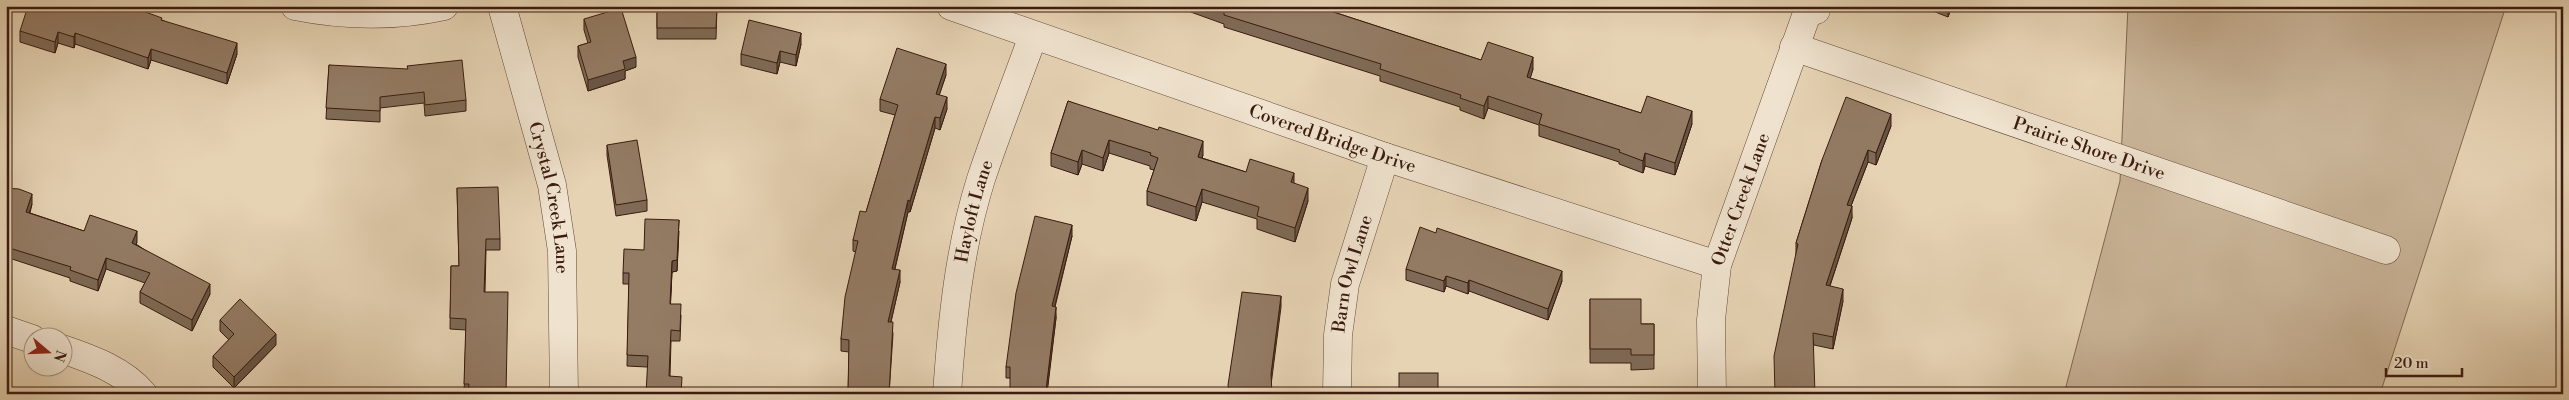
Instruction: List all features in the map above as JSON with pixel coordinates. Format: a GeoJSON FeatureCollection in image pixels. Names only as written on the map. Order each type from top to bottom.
{"type":"FeatureCollection","features":[{"type":"Feature","properties":{"kind":"street"},"geometry":{"type":"LineString","coordinates":[[294,6],[335,14],[380,14],[424,11],[444,6]]}},
{"type":"Feature","properties":{"kind":"street","name":"Crystal Creek Lane"},"geometry":{"type":"LineString","coordinates":[[502,6],[552,185],[562,252],[564,394]]}},
{"type":"Feature","properties":{"kind":"street","name":"Covered Bridge Drive"},"geometry":{"type":"LineString","coordinates":[[951,6],[1385,157],[1717,265]]}},
{"type":"Feature","properties":{"kind":"street","name":"Otter Creek Lane"},"geometry":{"type":"LineString","coordinates":[[1712,394],[1711,320],[1717,265],[1809,8]]}},
{"type":"Feature","properties":{"kind":"street","name":"Hayloft Lane"},"geometry":{"type":"LineString","coordinates":[[947,394],[953,311],[968,234],[981,180],[1033,36]]}},
{"type":"Feature","properties":{"kind":"street","name":"Prairie Shore Drive"},"geometry":{"type":"LineString","coordinates":[[1794,47],[2386,250]]}},
{"type":"Feature","properties":{"kind":"street","name":"Barn Owl Lane"},"geometry":{"type":"LineString","coordinates":[[1337,394],[1338,335],[1344,284],[1385,157]]}},
{"type":"Feature","properties":{"kind":"street"},"geometry":{"type":"LineString","coordinates":[[6,330],[22,336]]}},
{"type":"Feature","properties":{"kind":"street"},"geometry":{"type":"LineString","coordinates":[[72,353],[105,365],[134,383],[143,394]]}},
{"type":"Feature","properties":{"kind":"shaded area"},"geometry":{"type":"Polygon","coordinates":[[[2128,6],[2506,6],[2380,394],[2064,394],[2120,181],[2128,6]]]}},
{"type":"Feature","properties":{"kind":"building"},"geometry":{"type":"Polygon","coordinates":[[[28,6],[129,6],[162,18],[161,20],[237,43],[227,73],[151,49],[148,58],[75,33],[74,37],[58,32],[55,42],[20,31],[28,6]]]}},
{"type":"Feature","properties":{"kind":"building"},"geometry":{"type":"Polygon","coordinates":[[[657,6],[717,6],[716,28],[657,28],[657,6]]]}},
{"type":"Feature","properties":{"kind":"building"},"geometry":{"type":"Polygon","coordinates":[[[1207,6],[1315,6],[1481,60],[1488,42],[1533,57],[1527,77],[1641,113],[1647,96],[1692,111],[1675,163],[1645,153],[1643,161],[1619,152],[1620,150],[1539,124],[1542,114],[1488,96],[1484,106],[1460,98],[1461,95],[1380,69],[1381,64],[1224,15],[1224,12],[1207,6]]]}},
{"type":"Feature","properties":{"kind":"building"},"geometry":{"type":"Polygon","coordinates":[[[621,8],[636,57],[623,61],[625,69],[588,80],[578,46],[591,42],[584,19],[621,8]]]}},
{"type":"Feature","properties":{"kind":"building"},"geometry":{"type":"Polygon","coordinates":[[[749,20],[801,33],[796,55],[780,51],[777,63],[741,54],[749,20]]]}},
{"type":"Feature","properties":{"kind":"building"},"geometry":{"type":"Polygon","coordinates":[[[897,48],[946,64],[936,94],[947,97],[940,118],[935,117],[910,201],[908,200],[892,269],[900,270],[888,322],[893,322],[889,394],[848,394],[849,340],[841,339],[845,297],[858,241],[853,240],[860,211],[866,212],[898,105],[880,99],[897,48]]]}},
{"type":"Feature","properties":{"kind":"building"},"geometry":{"type":"Polygon","coordinates":[[[462,60],[466,100],[425,105],[424,92],[380,97],[380,111],[326,108],[329,65],[408,69],[407,66],[462,60]]]}},
{"type":"Feature","properties":{"kind":"building"},"geometry":{"type":"Polygon","coordinates":[[[1846,97],[1891,114],[1876,153],[1868,150],[1847,205],[1852,206],[1826,285],[1843,289],[1833,337],[1813,333],[1815,394],[1775,394],[1774,356],[1798,244],[1796,243],[1822,160],[1846,97]]]}},
{"type":"Feature","properties":{"kind":"building"},"geometry":{"type":"Polygon","coordinates":[[[1068,101],[1158,130],[1159,127],[1203,141],[1198,157],[1246,172],[1250,159],[1294,173],[1291,182],[1308,188],[1295,228],[1257,216],[1259,207],[1202,189],[1196,207],[1147,191],[1158,158],[1150,155],[1151,153],[1109,140],[1103,158],[1082,150],[1078,162],[1051,153],[1068,101]]]}},
{"type":"Feature","properties":{"kind":"building"},"geometry":{"type":"Polygon","coordinates":[[[637,140],[647,200],[616,205],[607,145],[637,140]]]}},
{"type":"Feature","properties":{"kind":"building"},"geometry":{"type":"Polygon","coordinates":[[[498,187],[500,239],[486,239],[484,292],[508,292],[506,394],[468,394],[469,384],[464,384],[466,319],[450,318],[451,266],[459,266],[457,188],[498,187]]]}},
{"type":"Feature","properties":{"kind":"building"},"geometry":{"type":"Polygon","coordinates":[[[6,188],[19,189],[32,194],[26,212],[84,231],[90,215],[137,231],[132,243],[210,284],[192,320],[140,292],[150,273],[106,258],[98,280],[70,270],[71,267],[6,247],[6,188]]]}},
{"type":"Feature","properties":{"kind":"building"},"geometry":{"type":"Polygon","coordinates":[[[1035,216],[1072,225],[1052,306],[1056,307],[1046,390],[1053,390],[1053,394],[1010,394],[1010,367],[1006,367],[1016,293],[1035,216]]]}},
{"type":"Feature","properties":{"kind":"building"},"geometry":{"type":"Polygon","coordinates":[[[645,219],[679,220],[677,260],[672,261],[670,304],[681,304],[680,331],[671,330],[669,376],[682,377],[681,394],[646,394],[648,356],[627,355],[629,273],[623,273],[624,249],[644,250],[645,219]]]}},
{"type":"Feature","properties":{"kind":"building"},"geometry":{"type":"Polygon","coordinates":[[[1420,227],[1436,233],[1437,228],[1562,271],[1548,309],[1469,280],[1468,283],[1446,276],[1444,281],[1406,269],[1420,227]]]}},
{"type":"Feature","properties":{"kind":"building"},"geometry":{"type":"Polygon","coordinates":[[[1242,292],[1281,296],[1271,374],[1272,394],[1229,394],[1228,385],[1242,292]]]}},
{"type":"Feature","properties":{"kind":"building"},"geometry":{"type":"Polygon","coordinates":[[[240,299],[276,334],[234,377],[213,356],[234,334],[220,320],[240,299]]]}},
{"type":"Feature","properties":{"kind":"building"},"geometry":{"type":"Polygon","coordinates":[[[1590,299],[1641,299],[1641,324],[1654,324],[1654,355],[1631,355],[1631,349],[1590,349],[1590,299]]]}},
{"type":"Feature","properties":{"kind":"building"},"geometry":{"type":"Polygon","coordinates":[[[1399,373],[1438,373],[1438,394],[1399,394],[1399,373]]]}}]}
